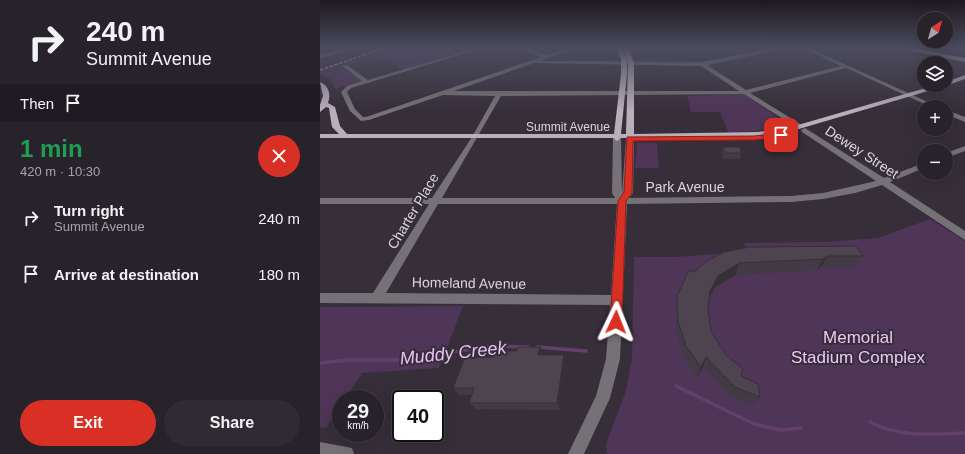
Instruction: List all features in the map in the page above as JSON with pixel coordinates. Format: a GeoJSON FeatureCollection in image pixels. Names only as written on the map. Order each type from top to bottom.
{"type":"FeatureCollection","features":[{"type":"Feature","properties":{"kind":"main road"},"geometry":{"type":"LineString","coordinates":[[618,137],[623,69]]}},
{"type":"Feature","properties":{"kind":"main road"},"geometry":{"type":"LineString","coordinates":[[630,137],[631,69]]}},
{"type":"Feature","properties":{"kind":"main road"},"geometry":{"type":"LineString","coordinates":[[953,82],[965,78]]}},
{"type":"Feature","properties":{"kind":"main road"},"geometry":{"type":"LineString","coordinates":[[320,84],[326,91],[327,96],[322,107],[332,107],[336,127],[345,136]]}},
{"type":"Feature","properties":{"kind":"main road","name":"Summit Avenue"},"geometry":{"type":"LineString","coordinates":[[320,136],[754,138],[802,129],[900,97],[921,92]]}},
{"type":"Feature","properties":{"kind":"main road","name":"Summit Avenue"},"geometry":{"type":"LineString","coordinates":[[320,140],[474,137]]}},
{"type":"Feature","properties":{"kind":"street"},"geometry":{"type":"LineString","coordinates":[[349,69],[367,82]]}},
{"type":"Feature","properties":{"kind":"street"},"geometry":{"type":"LineString","coordinates":[[410,69],[344,90],[352,110],[360,119],[372,117],[512,69]]}},
{"type":"Feature","properties":{"kind":"street","name":"Dewey Street"},"geometry":{"type":"LineString","coordinates":[[710,69],[965,236]]}},
{"type":"Feature","properties":{"kind":"street"},"geometry":{"type":"LineString","coordinates":[[444,93],[702,94],[745,92],[834,69]]}},
{"type":"Feature","properties":{"kind":"street"},"geometry":{"type":"LineString","coordinates":[[853,69],[918,100]]}},
{"type":"Feature","properties":{"kind":"street","name":"Charter Place"},"geometry":{"type":"LineString","coordinates":[[377,298],[499,94]]}},
{"type":"Feature","properties":{"kind":"street"},"geometry":{"type":"LineString","coordinates":[[953,115],[965,120]]}},
{"type":"Feature","properties":{"kind":"street"},"geometry":{"type":"LineString","coordinates":[[618,137],[617,193],[622,201]]}},
{"type":"Feature","properties":{"kind":"street"},"geometry":{"type":"LineString","coordinates":[[576,454],[603,398],[610,374],[615,346],[622,201],[628,193],[630,137]]}},
{"type":"Feature","properties":{"kind":"street"},"geometry":{"type":"LineString","coordinates":[[953,153],[965,148]]}},
{"type":"Feature","properties":{"kind":"street","name":"Park Avenue"},"geometry":{"type":"LineString","coordinates":[[320,201],[622,201],[791,199],[823,196],[883,182],[917,168]]}},
{"type":"Feature","properties":{"kind":"street","name":"Homeland Avenue"},"geometry":{"type":"LineString","coordinates":[[320,298],[617,300]]}},
{"type":"Feature","properties":{"kind":"street"},"geometry":{"type":"LineString","coordinates":[[320,450],[346,454]]}},
{"type":"Feature","properties":{"kind":"green space"},"geometry":{"type":"Polygon","coordinates":[[[325,69],[345,69],[362,81],[336,89],[330,79],[320,74],[320,71],[325,69]]]}},
{"type":"Feature","properties":{"kind":"green space"},"geometry":{"type":"Polygon","coordinates":[[[744,94],[791,126],[756,131],[728,132],[720,112],[691,112],[687,96],[744,94]]]}},
{"type":"Feature","properties":{"kind":"green space"},"geometry":{"type":"Polygon","coordinates":[[[637,143],[657,143],[659,168],[635,168],[637,143]]]}},
{"type":"Feature","properties":{"kind":"green space","name":"Memorial Stadium Complex"},"geometry":{"type":"Polygon","coordinates":[[[930,219],[965,241],[965,454],[607,454],[606,444],[626,391],[632,358],[634,257],[673,257],[746,252],[744,243],[825,242],[878,238],[930,219]]]}},
{"type":"Feature","properties":{"kind":"green space"},"geometry":{"type":"Polygon","coordinates":[[[463,306],[439,368],[362,373],[351,390],[332,390],[332,419],[326,428],[320,427],[320,307],[463,306]]]}},
{"type":"Feature","properties":{"kind":"building"},"geometry":{"type":"Polygon","coordinates":[[[723,147],[740,147],[741,153],[725,153],[723,147]]]}},
{"type":"Feature","properties":{"kind":"building"},"geometry":{"type":"Polygon","coordinates":[[[856,246],[863,256],[828,256],[823,259],[739,263],[718,276],[710,291],[708,309],[711,331],[726,355],[743,369],[741,376],[758,384],[760,397],[735,387],[706,357],[701,367],[686,346],[678,321],[677,296],[689,270],[694,272],[707,261],[724,252],[750,247],[856,246]]]}},
{"type":"Feature","properties":{"kind":"building"},"geometry":{"type":"Polygon","coordinates":[[[518,347],[540,347],[538,355],[564,355],[557,403],[469,403],[474,388],[453,388],[465,357],[494,357],[496,351],[517,351],[518,347]]]}},
{"type":"Feature","properties":{"kind":"waterway","name":"Muddy Creek"},"geometry":{"type":"LineString","coordinates":[[320,363],[348,360],[400,360],[492,346],[528,347]]}},
{"type":"Feature","properties":{"kind":"waterway","name":"Muddy Creek"},"geometry":{"type":"LineString","coordinates":[[537,347],[586,351]]}},
{"type":"Feature","properties":{"kind":"waterway","name":"Muddy Creek"},"geometry":{"type":"LineString","coordinates":[[676,386],[754,424],[780,430],[801,428]]}},
{"type":"Feature","properties":{"kind":"waterway","name":"Muddy Creek"},"geometry":{"type":"LineString","coordinates":[[870,422],[893,431],[905,433],[965,433]]}},
{"type":"Feature","properties":{"kind":"route"},"geometry":{"type":"LineString","coordinates":[[616,322],[622,201],[628,193],[630,139],[754,138],[781,135]]}}]}
